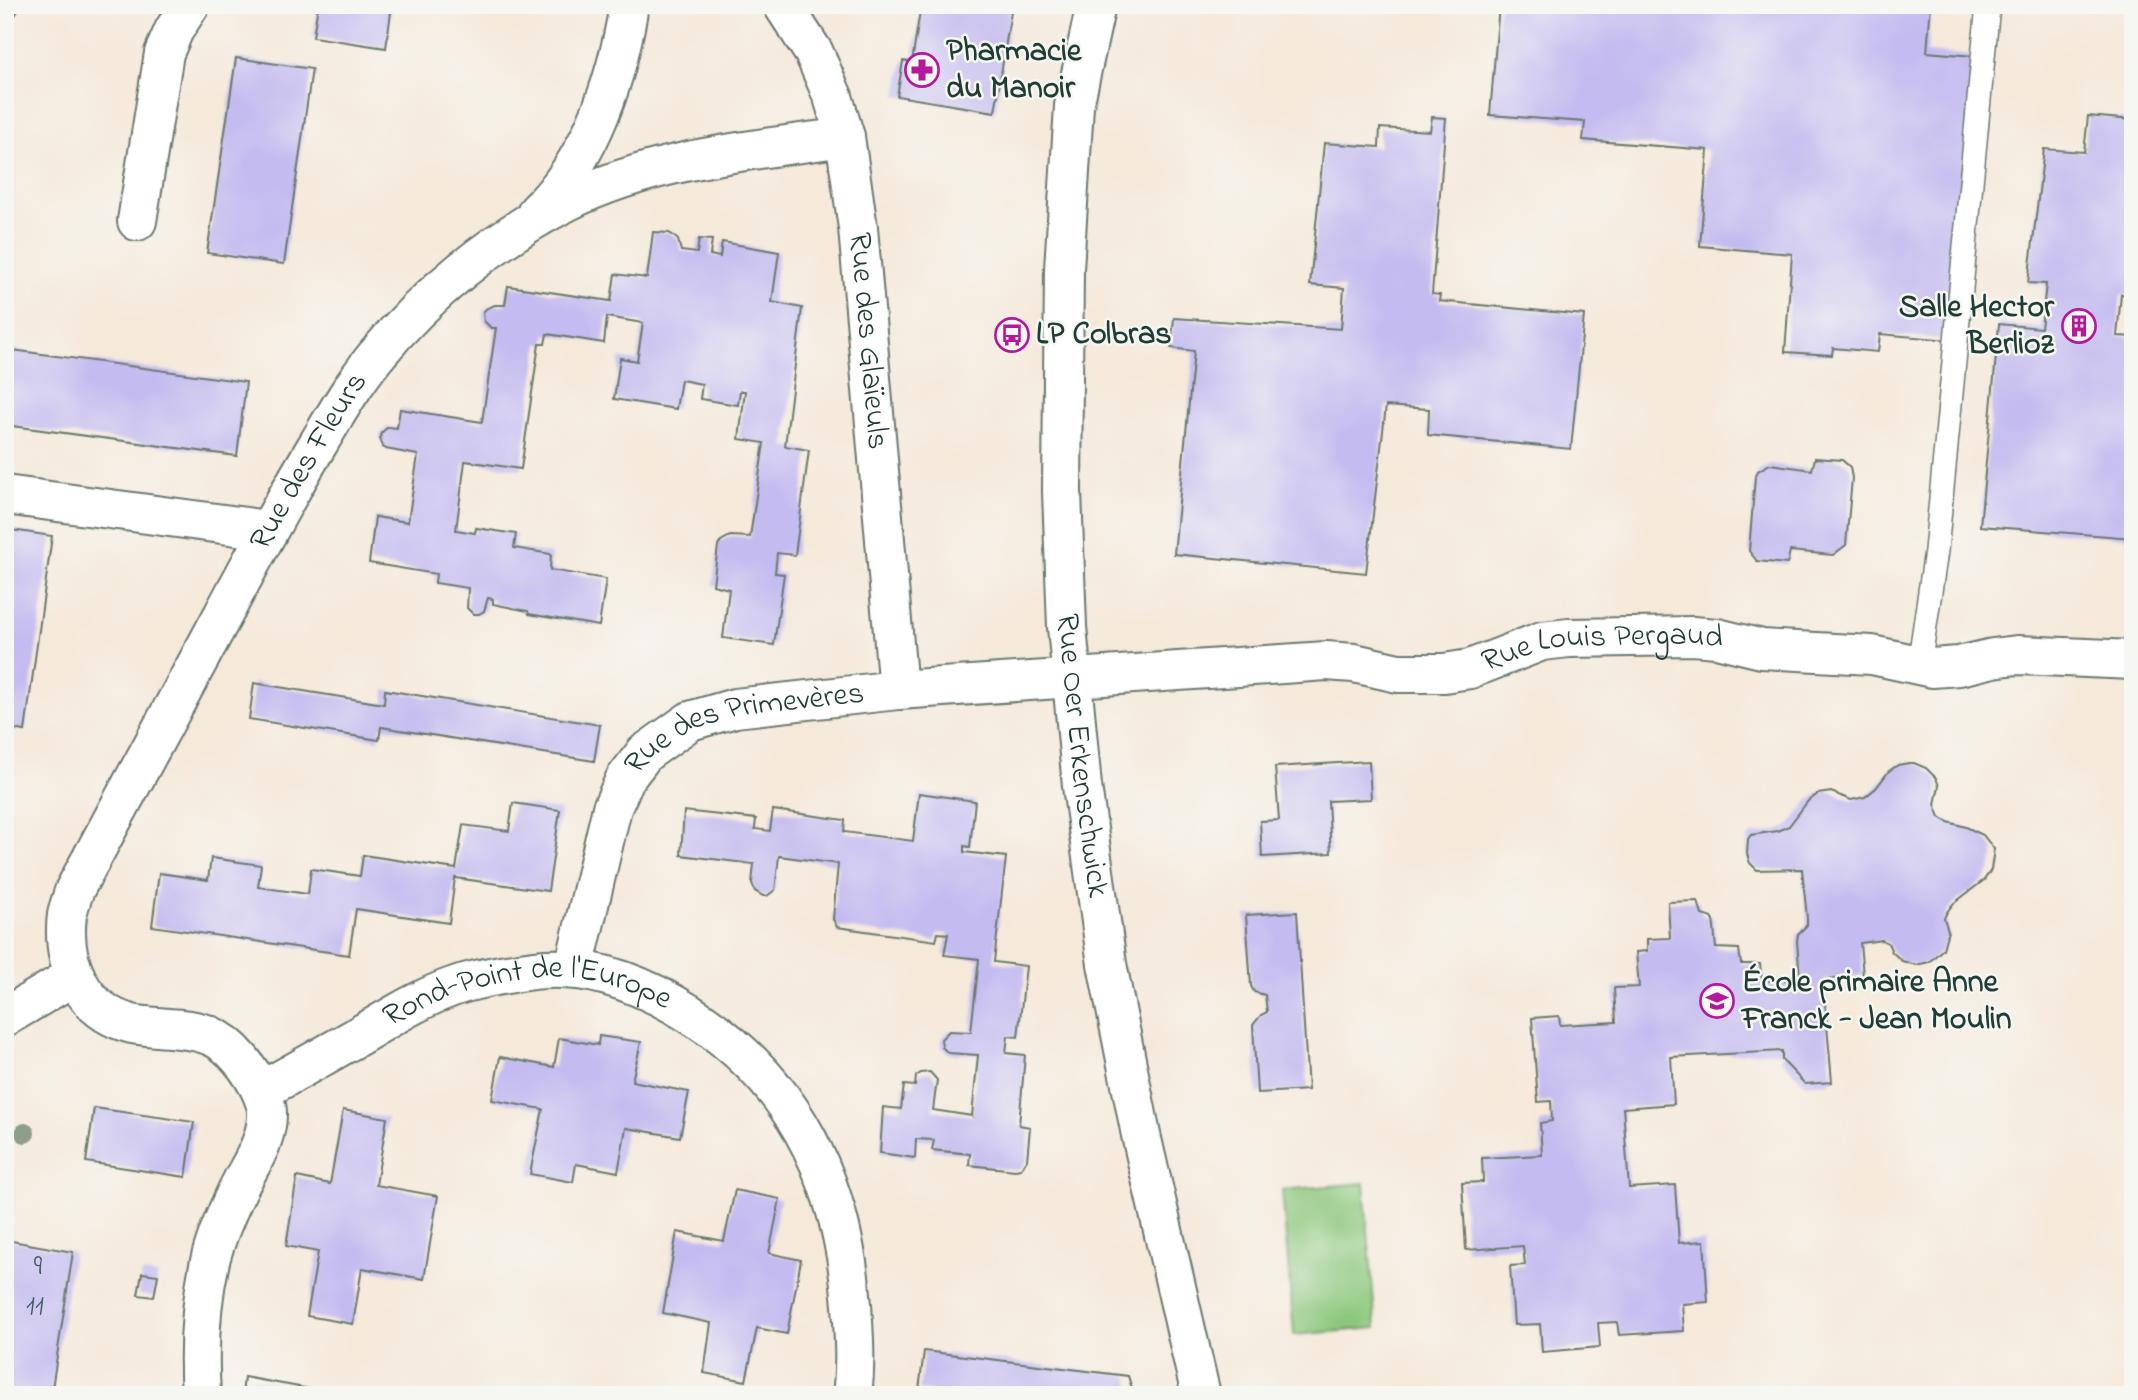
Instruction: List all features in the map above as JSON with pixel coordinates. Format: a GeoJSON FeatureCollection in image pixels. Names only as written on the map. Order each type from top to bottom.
{"type":"FeatureCollection","features":[{"type":"Feature","properties":{"kind":"street"},"geometry":{"type":"LineString","coordinates":[[137,220],[164,53],[174,30],[190,5]]}},
{"type":"Feature","properties":{"kind":"street"},"geometry":{"type":"LineString","coordinates":[[518,230],[544,205],[573,168],[591,137],[623,46],[629,5]]}},
{"type":"Feature","properties":{"kind":"street","name":"Rue des Glaïeuls"},"geometry":{"type":"LineString","coordinates":[[783,5],[814,53],[833,97],[845,137],[858,228],[898,690]]}},
{"type":"Feature","properties":{"kind":"street","name":"Rue Oer Erkenschwick"},"geometry":{"type":"LineString","coordinates":[[1073,5],[1074,106],[1064,269],[1062,419],[1065,584],[1072,678],[1086,823],[1107,964],[1141,1135],[1201,1395]]}},
{"type":"Feature","properties":{"kind":"street","name":"Rue Oer Erkenschwick"},"geometry":{"type":"LineString","coordinates":[[1074,106],[1096,5]]}},
{"type":"Feature","properties":{"kind":"street","name":"Rue des Fleurs"},"geometry":{"type":"LineString","coordinates":[[74,976],[67,953],[66,936],[68,912],[75,889],[268,530],[344,400],[374,357],[411,317],[462,270],[518,230],[566,202],[645,173],[732,153],[845,137]]}},
{"type":"Feature","properties":{"kind":"street"},"geometry":{"type":"LineString","coordinates":[[5,495],[268,530]]}},
{"type":"Feature","properties":{"kind":"street","name":"Rue Louis Pergaud"},"geometry":{"type":"LineString","coordinates":[[1072,678],[1340,661],[1398,673],[1444,673],[1470,669],[1542,641],[1569,638],[1693,636],[1717,638],[1762,649],[1872,655],[1932,668],[1959,666],[2017,655],[2133,660]]}},
{"type":"Feature","properties":{"kind":"street","name":"Rue des Primevères"},"geometry":{"type":"LineString","coordinates":[[574,968],[612,808],[625,779],[645,753],[690,721],[735,708],[898,690],[1072,678]]}},
{"type":"Feature","properties":{"kind":"street","name":"Rond-Point de l'Europe"},"geometry":{"type":"LineString","coordinates":[[261,1091],[413,1004],[460,985],[525,971],[574,968],[613,976],[652,992],[711,1028],[738,1050],[781,1095],[814,1151],[842,1233],[850,1283],[855,1370],[852,1395]]}},
{"type":"Feature","properties":{"kind":"street"},"geometry":{"type":"LineString","coordinates":[[5,1017],[74,976],[95,1006],[112,1017],[132,1024],[212,1036],[235,1054],[252,1074],[261,1091],[267,1110],[262,1140],[223,1222],[211,1259],[202,1303],[199,1348],[201,1395]]}},
{"type":"Feature","properties":{"kind":"lane"},"geometry":{"type":"LineString","coordinates":[[1919,666],[1936,551],[1988,5]]}},
{"type":"Feature","properties":{"kind":"green space"},"geometry":{"type":"Polygon","coordinates":[[[1364,1183],[1376,1328],[1294,1335],[1282,1190],[1364,1183]]]}},
{"type":"Feature","properties":{"kind":"building"},"geometry":{"type":"Polygon","coordinates":[[[5,5],[13,5],[19,9],[5,31],[5,5]]]}},
{"type":"Feature","properties":{"kind":"building"},"geometry":{"type":"Polygon","coordinates":[[[318,5],[392,5],[386,48],[313,37],[318,5]]]}},
{"type":"Feature","properties":{"kind":"building"},"geometry":{"type":"Polygon","coordinates":[[[921,5],[1012,5],[995,112],[897,96],[903,61],[912,62],[921,5]]]}},
{"type":"Feature","properties":{"kind":"building"},"geometry":{"type":"Polygon","coordinates":[[[1499,5],[1931,5],[1927,52],[1973,56],[1950,340],[1880,334],[1878,352],[1833,348],[1832,355],[1785,352],[1792,254],[1700,246],[1708,150],[1583,140],[1585,122],[1490,115],[1499,5]]]}},
{"type":"Feature","properties":{"kind":"building"},"geometry":{"type":"Polygon","coordinates":[[[236,58],[312,69],[284,264],[207,253],[236,58]]]}},
{"type":"Feature","properties":{"kind":"building","name":"Salle Hector Berlioz"},"geometry":{"type":"Polygon","coordinates":[[[2088,116],[2133,120],[2133,295],[2121,294],[2117,336],[2133,337],[2133,538],[1980,526],[1999,324],[2041,328],[2046,284],[2028,283],[2044,149],[2084,152],[2088,116]]]}},
{"type":"Feature","properties":{"kind":"building"},"geometry":{"type":"Polygon","coordinates":[[[1432,117],[1446,118],[1432,294],[1440,295],[1439,301],[1584,315],[1571,449],[1428,435],[1429,409],[1386,406],[1366,573],[1174,554],[1194,351],[1171,348],[1174,318],[1341,329],[1344,288],[1310,285],[1324,143],[1379,147],[1380,128],[1430,131],[1432,117]]]}},
{"type":"Feature","properties":{"kind":"building"},"geometry":{"type":"Polygon","coordinates":[[[653,232],[674,236],[681,251],[697,253],[699,239],[712,240],[710,255],[720,257],[722,242],[779,252],[772,302],[802,308],[785,446],[809,450],[795,555],[777,553],[775,573],[784,574],[774,645],[723,638],[729,589],[713,585],[721,541],[730,536],[750,537],[764,443],[739,439],[745,391],[740,391],[738,405],[700,399],[702,384],[681,380],[676,409],[614,399],[620,358],[637,361],[643,323],[607,317],[604,343],[547,334],[545,344],[539,344],[521,469],[465,461],[456,530],[475,533],[476,528],[516,534],[514,548],[551,554],[550,570],[606,579],[599,626],[529,614],[528,611],[493,604],[493,599],[488,598],[484,611],[473,614],[467,608],[468,588],[435,583],[436,574],[369,563],[375,517],[408,522],[418,455],[386,449],[380,438],[381,433],[388,427],[397,428],[400,409],[482,422],[496,328],[491,328],[484,321],[483,312],[495,305],[505,305],[508,286],[611,301],[615,274],[647,278],[653,232]]]}},
{"type":"Feature","properties":{"kind":"building"},"geometry":{"type":"Polygon","coordinates":[[[5,349],[246,382],[237,456],[5,425],[5,349]]]}},
{"type":"Feature","properties":{"kind":"building"},"geometry":{"type":"Polygon","coordinates":[[[1815,458],[1842,460],[1850,467],[1852,478],[1846,545],[1833,555],[1790,551],[1787,564],[1757,561],[1749,551],[1755,477],[1758,471],[1770,464],[1812,470],[1815,458]]]}},
{"type":"Feature","properties":{"kind":"building"},"geometry":{"type":"Polygon","coordinates":[[[5,529],[52,536],[25,731],[5,728],[5,529]]]}},
{"type":"Feature","properties":{"kind":"building"},"geometry":{"type":"Polygon","coordinates":[[[254,683],[384,704],[385,690],[600,725],[594,761],[381,727],[379,740],[249,719],[254,683]]]}},
{"type":"Feature","properties":{"kind":"building"},"geometry":{"type":"Polygon","coordinates":[[[1369,761],[1371,799],[1328,801],[1331,853],[1262,857],[1260,821],[1279,820],[1275,767],[1369,761]]]}},
{"type":"Feature","properties":{"kind":"building"},"geometry":{"type":"Polygon","coordinates":[[[1909,763],[1926,768],[1936,778],[1939,786],[1935,804],[1940,817],[1983,835],[1994,849],[1991,870],[1984,880],[1953,904],[1947,912],[1944,918],[1948,931],[1943,949],[1929,962],[1916,965],[1902,961],[1892,952],[1888,943],[1882,940],[1860,943],[1863,975],[1823,980],[1832,1082],[1805,1084],[1782,1060],[1782,1051],[1671,1057],[1674,1104],[1623,1108],[1629,1188],[1675,1185],[1679,1243],[1704,1241],[1708,1302],[1682,1304],[1684,1331],[1619,1335],[1617,1322],[1598,1323],[1600,1347],[1542,1352],[1540,1324],[1514,1325],[1510,1266],[1525,1265],[1523,1246],[1466,1250],[1462,1183],[1483,1182],[1482,1158],[1542,1155],[1540,1123],[1552,1121],[1551,1101],[1538,1102],[1532,1018],[1559,1016],[1560,1025],[1616,1022],[1614,988],[1639,987],[1636,952],[1647,951],[1647,939],[1670,938],[1668,902],[1698,901],[1702,915],[1713,918],[1716,948],[1739,949],[1741,964],[1760,964],[1762,981],[1800,979],[1797,941],[1798,934],[1807,925],[1802,869],[1757,870],[1750,863],[1747,854],[1748,839],[1751,835],[1789,826],[1808,801],[1818,794],[1831,792],[1851,800],[1865,797],[1889,771],[1898,765],[1909,763]]]}},
{"type":"Feature","properties":{"kind":"building"},"geometry":{"type":"Polygon","coordinates":[[[919,793],[975,801],[970,847],[964,846],[964,852],[1006,857],[994,962],[1026,966],[1018,1037],[1008,1036],[1006,1053],[1025,1055],[1019,1125],[1030,1127],[1027,1160],[1021,1169],[969,1165],[970,1154],[932,1150],[934,1140],[916,1139],[915,1158],[880,1153],[883,1107],[901,1109],[904,1085],[915,1086],[916,1076],[921,1073],[930,1072],[937,1080],[933,1110],[972,1116],[978,1055],[948,1053],[942,1047],[941,1039],[949,1031],[971,1032],[979,959],[944,955],[948,934],[938,933],[936,941],[837,927],[833,919],[838,864],[779,856],[775,890],[763,896],[755,891],[752,883],[754,864],[681,855],[684,811],[756,819],[755,829],[770,831],[773,810],[845,820],[844,832],[913,841],[919,793]]]}},
{"type":"Feature","properties":{"kind":"building"},"geometry":{"type":"Polygon","coordinates":[[[513,803],[560,810],[548,891],[455,878],[449,923],[356,909],[349,955],[152,926],[159,873],[208,880],[211,858],[261,865],[258,887],[308,894],[311,869],[360,876],[363,855],[456,869],[463,825],[509,831],[513,803]]]}},
{"type":"Feature","properties":{"kind":"building"},"geometry":{"type":"Polygon","coordinates":[[[1297,912],[1308,1090],[1257,1093],[1253,1025],[1267,1012],[1265,995],[1254,992],[1251,986],[1246,915],[1297,912]]]}},
{"type":"Feature","properties":{"kind":"building"},"geometry":{"type":"Polygon","coordinates":[[[599,1036],[641,1042],[632,1081],[689,1092],[680,1137],[626,1128],[618,1172],[576,1164],[573,1182],[530,1174],[543,1109],[492,1100],[500,1057],[554,1067],[559,1038],[598,1045],[599,1036]]]}},
{"type":"Feature","properties":{"kind":"building"},"geometry":{"type":"Polygon","coordinates":[[[94,1108],[194,1122],[186,1177],[86,1162],[94,1108]]]}},
{"type":"Feature","properties":{"kind":"building"},"geometry":{"type":"Polygon","coordinates":[[[343,1110],[387,1118],[376,1185],[438,1196],[424,1279],[362,1268],[353,1324],[307,1316],[318,1252],[286,1246],[297,1177],[330,1184],[343,1110]]]}},
{"type":"Feature","properties":{"kind":"building"},"geometry":{"type":"Polygon","coordinates":[[[735,1190],[780,1199],[769,1253],[801,1260],[787,1334],[757,1328],[746,1381],[704,1373],[711,1323],[663,1313],[677,1232],[724,1241],[735,1190]]]}},
{"type":"Feature","properties":{"kind":"building"},"geometry":{"type":"Polygon","coordinates":[[[6,1240],[73,1252],[51,1395],[5,1395],[6,1240]]]}},
{"type":"Feature","properties":{"kind":"building"},"geometry":{"type":"Polygon","coordinates":[[[142,1273],[158,1275],[154,1297],[138,1295],[142,1273]]]}},
{"type":"Feature","properties":{"kind":"building"},"geometry":{"type":"Polygon","coordinates":[[[924,1351],[1128,1376],[1134,1395],[961,1395],[919,1390],[924,1351]]]}},
{"type":"Feature","properties":{"kind":"building"},"geometry":{"type":"Polygon","coordinates":[[[244,1377],[316,1390],[315,1395],[242,1395],[244,1377]]]}},
{"type":"Feature","properties":{"kind":"place","name":"Pharmacie du Manoir"},"geometry":{"type":"Point","coordinates":[922,70]}},
{"type":"Feature","properties":{"kind":"place","name":"Salle Hector Berlioz"},"geometry":{"type":"Point","coordinates":[2079,326]}},
{"type":"Feature","properties":{"kind":"place","name":"LP Colbras"},"geometry":{"type":"Point","coordinates":[1012,335]}},
{"type":"Feature","properties":{"kind":"place","name":"École primaire Anne Franck - Jean Moulin"},"geometry":{"type":"Point","coordinates":[1717,1001]}}]}
